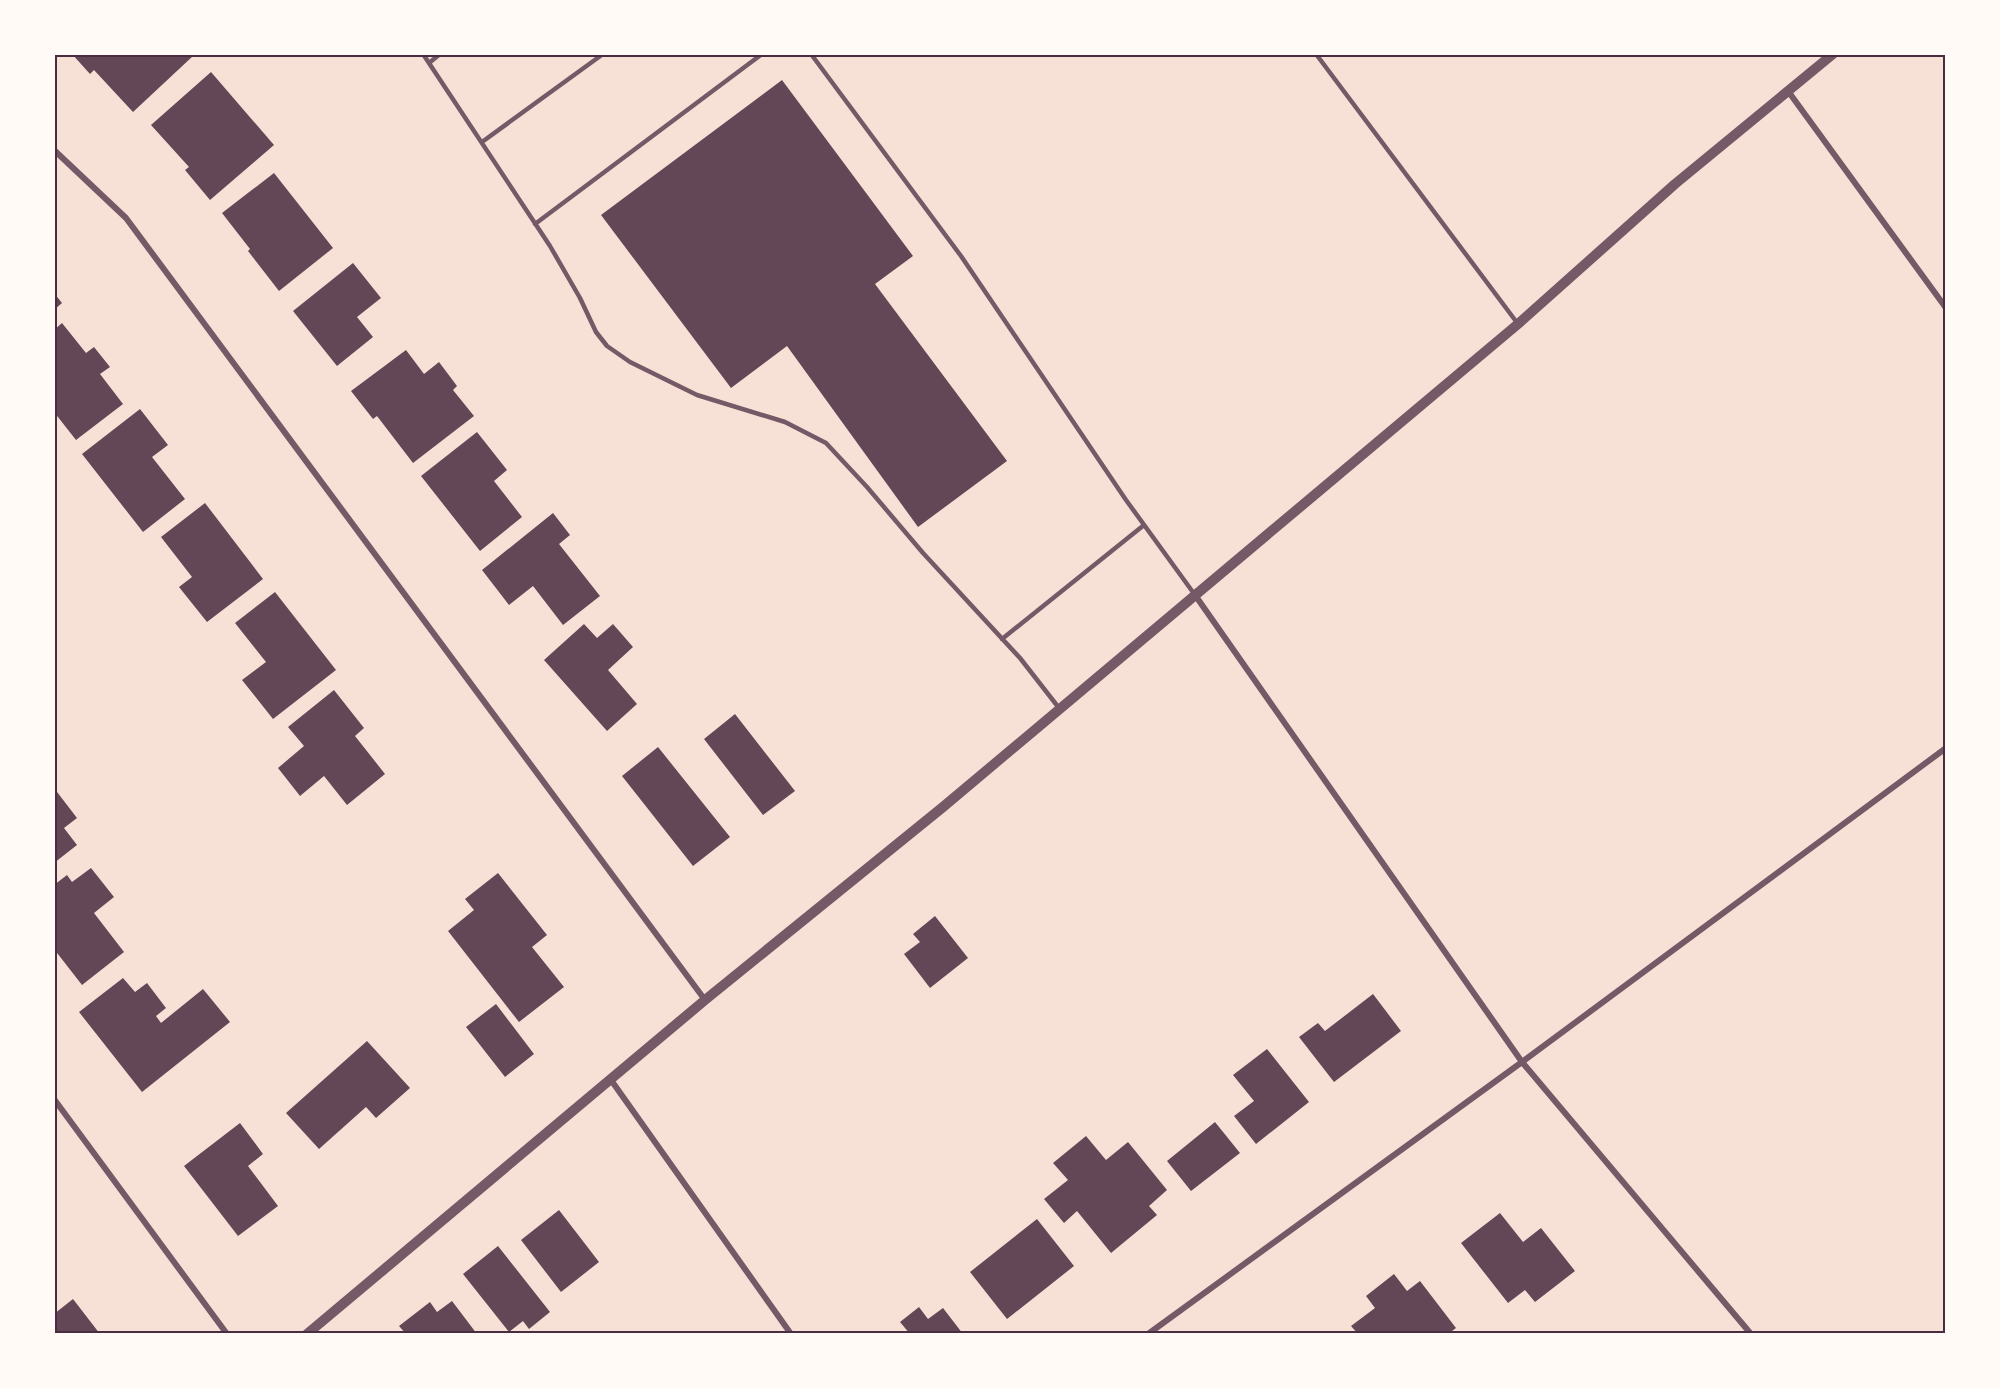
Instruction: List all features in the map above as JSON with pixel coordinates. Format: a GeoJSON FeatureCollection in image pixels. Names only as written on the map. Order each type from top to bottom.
{"type":"FeatureCollection","features":[{"type":"Feature","properties":{"kind":"street"},"geometry":{"type":"LineString","coordinates":[[307,1334],[705,1000],[933,814],[1195,595],[1518,324],[1675,183],[1833,54]]}},
{"type":"Feature","properties":{"kind":"street"},"geometry":{"type":"LineString","coordinates":[[1788,91],[1946,308]]}},
{"type":"Feature","properties":{"kind":"street"},"geometry":{"type":"LineString","coordinates":[[54,150],[126,218],[705,1000]]}},
{"type":"Feature","properties":{"kind":"street"},"geometry":{"type":"LineString","coordinates":[[1195,595],[1522,1062],[1751,1334]]}},
{"type":"Feature","properties":{"kind":"street"},"geometry":{"type":"LineString","coordinates":[[1148,1334],[1522,1062],[1946,748]]}},
{"type":"Feature","properties":{"kind":"street"},"geometry":{"type":"LineString","coordinates":[[611,1080],[791,1334]]}},
{"type":"Feature","properties":{"kind":"street"},"geometry":{"type":"LineString","coordinates":[[54,1099],[227,1334]]}},
{"type":"Feature","properties":{"kind":"lane"},"geometry":{"type":"LineString","coordinates":[[423,54],[536,224],[580,298],[596,332],[607,346],[630,362],[697,394],[785,422],[826,443],[1020,658],[1059,709]]}},
{"type":"Feature","properties":{"kind":"lane"},"geometry":{"type":"LineString","coordinates":[[429,63],[440,54]]}},
{"type":"Feature","properties":{"kind":"lane"},"geometry":{"type":"LineString","coordinates":[[482,142],[603,54]]}},
{"type":"Feature","properties":{"kind":"lane"},"geometry":{"type":"LineString","coordinates":[[536,224],[762,54]]}},
{"type":"Feature","properties":{"kind":"lane"},"geometry":{"type":"LineString","coordinates":[[811,54],[962,256],[1058,401],[1195,595]]}},
{"type":"Feature","properties":{"kind":"lane"},"geometry":{"type":"LineString","coordinates":[[1316,54],[1518,324]]}},
{"type":"Feature","properties":{"kind":"lane"},"geometry":{"type":"LineString","coordinates":[[1002,639],[1144,525]]}},
{"type":"Feature","properties":{"kind":"building"},"geometry":{"type":"Polygon","coordinates":[[[72,54],[191,54],[193,56],[133,112],[94,70],[90,74],[72,54]]]}},
{"type":"Feature","properties":{"kind":"building"},"geometry":{"type":"Polygon","coordinates":[[[211,72],[274,145],[210,200],[185,170],[189,167],[151,125],[211,72]]]}},
{"type":"Feature","properties":{"kind":"building"},"geometry":{"type":"Polygon","coordinates":[[[782,80],[913,256],[875,284],[1007,461],[918,527],[787,346],[731,388],[601,215],[782,80]]]}},
{"type":"Feature","properties":{"kind":"building"},"geometry":{"type":"Polygon","coordinates":[[[274,173],[333,248],[279,291],[222,213],[274,173]]]}},
{"type":"Feature","properties":{"kind":"building"},"geometry":{"type":"Polygon","coordinates":[[[353,263],[381,298],[357,317],[373,337],[337,366],[293,311],[353,263]]]}},
{"type":"Feature","properties":{"kind":"building"},"geometry":{"type":"Polygon","coordinates":[[[54,293],[62,303],[54,310],[54,293]]]}},
{"type":"Feature","properties":{"kind":"building"},"geometry":{"type":"Polygon","coordinates":[[[62,323],[86,353],[94,347],[110,367],[100,374],[123,404],[76,440],[54,412],[54,330],[62,323]]]}},
{"type":"Feature","properties":{"kind":"building"},"geometry":{"type":"Polygon","coordinates":[[[406,350],[424,374],[439,362],[457,386],[453,390],[474,416],[413,463],[377,416],[373,419],[351,391],[406,350]]]}},
{"type":"Feature","properties":{"kind":"building"},"geometry":{"type":"Polygon","coordinates":[[[140,409],[168,445],[152,457],[185,499],[143,532],[82,454],[140,409]]]}},
{"type":"Feature","properties":{"kind":"building"},"geometry":{"type":"Polygon","coordinates":[[[477,432],[507,470],[494,481],[522,517],[480,551],[421,476],[477,432]]]}},
{"type":"Feature","properties":{"kind":"building"},"geometry":{"type":"Polygon","coordinates":[[[205,503],[263,579],[207,622],[179,587],[192,577],[161,537],[205,503]]]}},
{"type":"Feature","properties":{"kind":"building"},"geometry":{"type":"Polygon","coordinates":[[[553,513],[570,535],[559,544],[600,596],[563,625],[533,586],[509,605],[482,570],[553,513]]]}},
{"type":"Feature","properties":{"kind":"building"},"geometry":{"type":"Polygon","coordinates":[[[275,592],[336,670],[273,719],[242,680],[266,662],[235,623],[275,592]]]}},
{"type":"Feature","properties":{"kind":"building"},"geometry":{"type":"Polygon","coordinates":[[[584,624],[597,638],[613,624],[633,647],[608,670],[637,704],[607,731],[544,660],[584,624]]]}},
{"type":"Feature","properties":{"kind":"building"},"geometry":{"type":"Polygon","coordinates":[[[334,690],[364,728],[355,736],[385,774],[347,805],[324,776],[300,796],[278,768],[304,746],[288,727],[334,690]]]}},
{"type":"Feature","properties":{"kind":"building"},"geometry":{"type":"Polygon","coordinates":[[[735,714],[795,791],[763,815],[704,739],[735,714]]]}},
{"type":"Feature","properties":{"kind":"building"},"geometry":{"type":"Polygon","coordinates":[[[658,747],[730,837],[693,866],[622,776],[658,747]]]}},
{"type":"Feature","properties":{"kind":"building"},"geometry":{"type":"Polygon","coordinates":[[[54,788],[77,818],[64,828],[77,845],[54,863],[54,788]]]}},
{"type":"Feature","properties":{"kind":"building"},"geometry":{"type":"Polygon","coordinates":[[[91,868],[114,897],[94,913],[124,952],[82,985],[54,949],[54,885],[67,875],[72,882],[91,868]]]}},
{"type":"Feature","properties":{"kind":"building"},"geometry":{"type":"Polygon","coordinates":[[[498,873],[547,935],[532,947],[564,987],[519,1022],[448,931],[474,910],[465,899],[498,873]]]}},
{"type":"Feature","properties":{"kind":"building"},"geometry":{"type":"Polygon","coordinates":[[[935,916],[968,958],[930,988],[904,954],[920,942],[913,934],[935,916]]]}},
{"type":"Feature","properties":{"kind":"building"},"geometry":{"type":"Polygon","coordinates":[[[123,978],[135,992],[147,983],[166,1008],[156,1016],[161,1023],[203,989],[230,1022],[142,1092],[79,1012],[123,978]]]}},
{"type":"Feature","properties":{"kind":"building"},"geometry":{"type":"Polygon","coordinates":[[[1373,994],[1401,1031],[1334,1082],[1299,1037],[1318,1023],[1325,1031],[1373,994]]]}},
{"type":"Feature","properties":{"kind":"building"},"geometry":{"type":"Polygon","coordinates":[[[496,1004],[534,1054],[505,1077],[466,1027],[496,1004]]]}},
{"type":"Feature","properties":{"kind":"building"},"geometry":{"type":"Polygon","coordinates":[[[367,1041],[410,1088],[376,1118],[366,1107],[319,1149],[286,1113],[367,1041]]]}},
{"type":"Feature","properties":{"kind":"building"},"geometry":{"type":"Polygon","coordinates":[[[1267,1049],[1309,1102],[1256,1144],[1234,1116],[1254,1101],[1233,1075],[1267,1049]]]}},
{"type":"Feature","properties":{"kind":"building"},"geometry":{"type":"Polygon","coordinates":[[[1215,1122],[1240,1153],[1191,1191],[1167,1161],[1215,1122]]]}},
{"type":"Feature","properties":{"kind":"building"},"geometry":{"type":"Polygon","coordinates":[[[240,1123],[263,1154],[248,1166],[278,1206],[238,1236],[184,1166],[240,1123]]]}},
{"type":"Feature","properties":{"kind":"building"},"geometry":{"type":"Polygon","coordinates":[[[1086,1136],[1106,1160],[1128,1142],[1167,1190],[1149,1206],[1157,1215],[1111,1253],[1077,1211],[1064,1223],[1044,1199],[1068,1180],[1053,1163],[1086,1136]]]}},
{"type":"Feature","properties":{"kind":"building"},"geometry":{"type":"Polygon","coordinates":[[[559,1210],[599,1262],[561,1292],[521,1240],[559,1210]]]}},
{"type":"Feature","properties":{"kind":"building"},"geometry":{"type":"Polygon","coordinates":[[[1500,1213],[1523,1242],[1541,1228],[1575,1271],[1535,1302],[1525,1290],[1508,1303],[1461,1243],[1500,1213]]]}},
{"type":"Feature","properties":{"kind":"building"},"geometry":{"type":"Polygon","coordinates":[[[1037,1219],[1074,1266],[1007,1319],[970,1272],[1037,1219]]]}},
{"type":"Feature","properties":{"kind":"building"},"geometry":{"type":"Polygon","coordinates":[[[498,1246],[550,1312],[529,1329],[523,1321],[509,1332],[463,1274],[498,1246]]]}},
{"type":"Feature","properties":{"kind":"building"},"geometry":{"type":"Polygon","coordinates":[[[1394,1274],[1407,1291],[1420,1281],[1456,1328],[1448,1334],[1358,1334],[1351,1326],[1375,1308],[1366,1296],[1394,1274]]]}},
{"type":"Feature","properties":{"kind":"building"},"geometry":{"type":"Polygon","coordinates":[[[73,1299],[100,1334],[54,1334],[54,1314],[73,1299]]]}},
{"type":"Feature","properties":{"kind":"building"},"geometry":{"type":"Polygon","coordinates":[[[452,1301],[477,1334],[406,1334],[399,1326],[430,1302],[437,1312],[452,1301]]]}},
{"type":"Feature","properties":{"kind":"building"},"geometry":{"type":"Polygon","coordinates":[[[919,1307],[928,1319],[943,1308],[963,1334],[910,1334],[900,1322],[919,1307]]]}}]}
